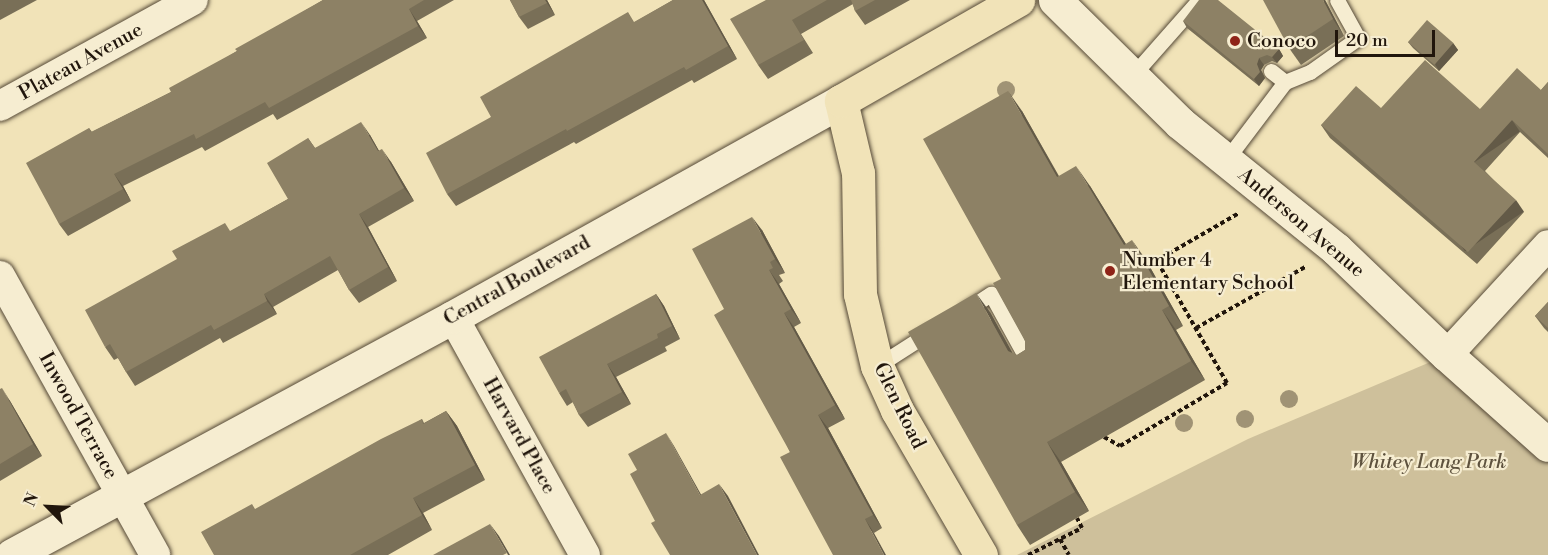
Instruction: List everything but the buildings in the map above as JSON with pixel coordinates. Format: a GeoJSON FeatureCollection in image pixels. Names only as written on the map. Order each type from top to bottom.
{"type":"FeatureCollection","features":[{"type":"Feature","properties":{"kind":"main road","name":"Central Boulevard"},"geometry":{"type":"LineString","coordinates":[[12,555],[453,317],[1018,0]]}},
{"type":"Feature","properties":{"kind":"main road","name":"Anderson Avenue"},"geometry":{"type":"LineString","coordinates":[[1054,0],[1180,123],[1336,249],[1447,354],[1548,444]]}},
{"type":"Feature","properties":{"kind":"main road","name":"Glen Road"},"geometry":{"type":"LineString","coordinates":[[841,101],[858,173],[860,294],[877,366],[897,410],[981,555]]}},
{"type":"Feature","properties":{"kind":"street","name":"Plateau Avenue"},"geometry":{"type":"LineString","coordinates":[[0,106],[193,0]]}},
{"type":"Feature","properties":{"kind":"street"},"geometry":{"type":"LineString","coordinates":[[1447,354],[1548,245]]}},
{"type":"Feature","properties":{"kind":"street","name":"Inwood Terrace"},"geometry":{"type":"LineString","coordinates":[[0,276],[155,555]]}},
{"type":"Feature","properties":{"kind":"street","name":"Harvard Place"},"geometry":{"type":"LineString","coordinates":[[453,317],[585,555]]}},
{"type":"Feature","properties":{"kind":"lane"},"geometry":{"type":"LineString","coordinates":[[1226,160],[1285,82],[1310,72],[1358,38],[1337,0]]}},
{"type":"Feature","properties":{"kind":"lane"},"geometry":{"type":"LineString","coordinates":[[1132,76],[1197,6]]}},
{"type":"Feature","properties":{"kind":"lane"},"geometry":{"type":"LineString","coordinates":[[1271,71],[1285,82]]}},
{"type":"Feature","properties":{"kind":"lane"},"geometry":{"type":"LineString","coordinates":[[877,366],[991,294],[1030,365]]}},
{"type":"Feature","properties":{"kind":"path"},"geometry":{"type":"LineString","coordinates":[[1149,265],[1270,196]]}},
{"type":"Feature","properties":{"kind":"path"},"geometry":{"type":"LineString","coordinates":[[1196,328],[1336,249]]}},
{"type":"Feature","properties":{"kind":"path"},"geometry":{"type":"LineString","coordinates":[[1104,437],[1120,446],[1227,383],[1156,259]]}},
{"type":"Feature","properties":{"kind":"path"},"geometry":{"type":"LineString","coordinates":[[1028,555],[1082,528],[1077,518]]}},
{"type":"Feature","properties":{"kind":"path"},"geometry":{"type":"LineString","coordinates":[[1060,539],[1070,555]]}},
{"type":"Feature","properties":{"kind":"green space","name":"Whitey Lang Park"},"geometry":{"type":"Polygon","coordinates":[[[1447,355],[1548,445],[1548,555],[1017,555],[1248,439],[1447,355]]]}},
{"type":"Feature","properties":{"kind":"place","name":"Conoco"},"geometry":{"type":"Point","coordinates":[1235,41]}},
{"type":"Feature","properties":{"kind":"place","name":"Number 4 Elementary School"},"geometry":{"type":"Point","coordinates":[1110,271]}}]}
